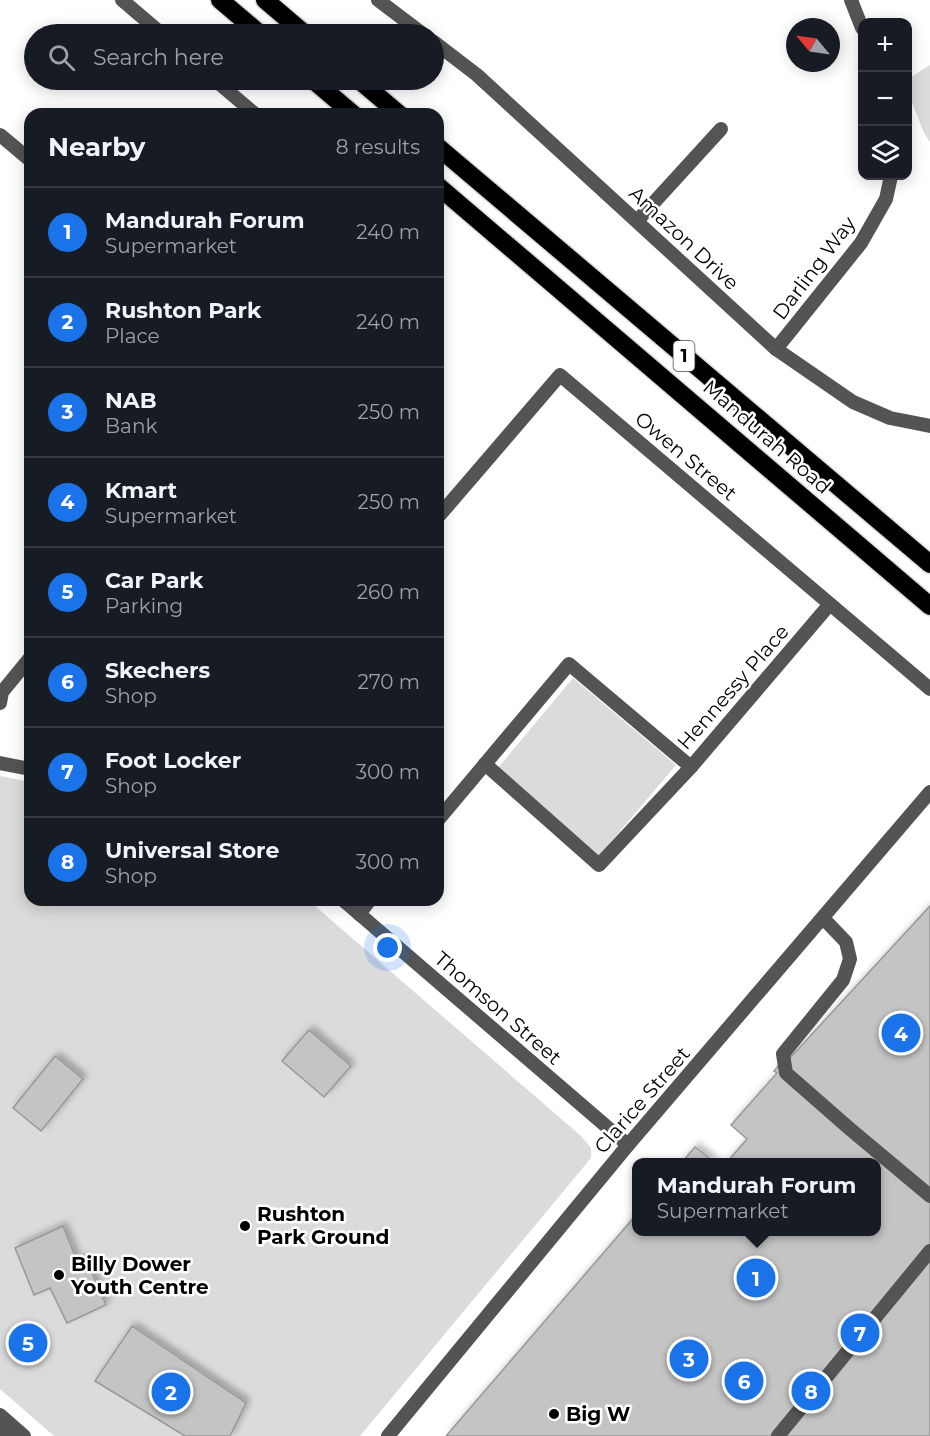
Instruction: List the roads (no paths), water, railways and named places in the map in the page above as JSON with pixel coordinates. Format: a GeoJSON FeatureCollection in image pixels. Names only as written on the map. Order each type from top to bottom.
{"type":"FeatureCollection","features":[{"type":"Feature","properties":{"kind":"highway"},"geometry":{"type":"LineString","coordinates":[[219,0],[248,24]]}},
{"type":"Feature","properties":{"kind":"highway"},"geometry":{"type":"LineString","coordinates":[[265,0],[293,24]]}},
{"type":"Feature","properties":{"kind":"highway"},"geometry":{"type":"LineString","coordinates":[[325,90],[347,108]]}},
{"type":"Feature","properties":{"kind":"highway"},"geometry":{"type":"LineString","coordinates":[[370,90],[392,108]]}},
{"type":"Feature","properties":{"kind":"highway","name":"Mandurah Road"},"geometry":{"type":"LineString","coordinates":[[444,152],[930,564]]}},
{"type":"Feature","properties":{"kind":"highway","name":"Mandurah Road"},"geometry":{"type":"LineString","coordinates":[[444,191],[930,606]]}},
{"type":"Feature","properties":{"kind":"street"},"geometry":{"type":"LineString","coordinates":[[122,0],[150,24]]}},
{"type":"Feature","properties":{"kind":"street"},"geometry":{"type":"LineString","coordinates":[[378,0],[410,24]]}},
{"type":"Feature","properties":{"kind":"street"},"geometry":{"type":"LineString","coordinates":[[851,0],[858,18]]}},
{"type":"Feature","properties":{"kind":"street","name":"Amazon Drive"},"geometry":{"type":"LineString","coordinates":[[444,50],[477,75],[776,349],[853,402],[890,418],[930,426]]}},
{"type":"Feature","properties":{"kind":"street"},"geometry":{"type":"LineString","coordinates":[[227,90],[248,108]]}},
{"type":"Feature","properties":{"kind":"street"},"geometry":{"type":"LineString","coordinates":[[637,221],[721,129]]}},
{"type":"Feature","properties":{"kind":"street"},"geometry":{"type":"LineString","coordinates":[[0,135],[24,155]]}},
{"type":"Feature","properties":{"kind":"street","name":"Darling Way"},"geometry":{"type":"LineString","coordinates":[[776,349],[861,243],[886,199],[890,180]]}},
{"type":"Feature","properties":{"kind":"street","name":"Owen Street"},"geometry":{"type":"LineString","coordinates":[[444,511],[560,375],[930,689]]}},
{"type":"Feature","properties":{"kind":"street","name":"Hennessy Place"},"geometry":{"type":"LineString","coordinates":[[444,813],[569,664],[691,767],[831,604]]}},
{"type":"Feature","properties":{"kind":"street"},"geometry":{"type":"LineString","coordinates":[[0,702],[2,692],[24,665]]}},
{"type":"Feature","properties":{"kind":"street"},"geometry":{"type":"LineString","coordinates":[[0,763],[24,768]]}},
{"type":"Feature","properties":{"kind":"street"},"geometry":{"type":"LineString","coordinates":[[485,764],[599,864],[691,767]]}},
{"type":"Feature","properties":{"kind":"street","name":"Clarice Street"},"geometry":{"type":"LineString","coordinates":[[388,1436],[628,1145],[930,792]]}},
{"type":"Feature","properties":{"kind":"street","name":"Thomson Street"},"geometry":{"type":"LineString","coordinates":[[350,906],[628,1145]]}},
{"type":"Feature","properties":{"kind":"street"},"geometry":{"type":"LineString","coordinates":[[359,914],[365,906]]}},
{"type":"Feature","properties":{"kind":"street"},"geometry":{"type":"LineString","coordinates":[[823,918],[846,942],[850,959],[843,980],[783,1054],[786,1073],[930,1196]]}},
{"type":"Feature","properties":{"kind":"street"},"geometry":{"type":"LineString","coordinates":[[778,1436],[930,1251]]}},
{"type":"Feature","properties":{"kind":"street"},"geometry":{"type":"LineString","coordinates":[[0,1415],[24,1436]]}},
{"type":"Feature","properties":{"kind":"street"},"geometry":{"type":"LineString","coordinates":[[0,1431],[6,1436]]}},
{"type":"Feature","properties":{"kind":"place","name":"Kmart"},"geometry":{"type":"Point","coordinates":[901,1033]}},
{"type":"Feature","properties":{"kind":"place","name":"Rushton Park Ground"},"geometry":{"type":"Point","coordinates":[245,1226]}},
{"type":"Feature","properties":{"kind":"place","name":"Billy Dower Youth Centre"},"geometry":{"type":"Point","coordinates":[59,1275]}},
{"type":"Feature","properties":{"kind":"place","name":"Mandurah Forum"},"geometry":{"type":"Point","coordinates":[756,1278]}},
{"type":"Feature","properties":{"kind":"place","name":"Foot Locker"},"geometry":{"type":"Point","coordinates":[860,1333]}},
{"type":"Feature","properties":{"kind":"place","name":"Car Park"},"geometry":{"type":"Point","coordinates":[28,1343]}},
{"type":"Feature","properties":{"kind":"place","name":"NAB"},"geometry":{"type":"Point","coordinates":[689,1359]}},
{"type":"Feature","properties":{"kind":"place","name":"Skechers"},"geometry":{"type":"Point","coordinates":[744,1381]}},
{"type":"Feature","properties":{"kind":"place","name":"Universal Store"},"geometry":{"type":"Point","coordinates":[811,1391]}},
{"type":"Feature","properties":{"kind":"place","name":"Rushton Park"},"geometry":{"type":"Point","coordinates":[171,1392]}},
{"type":"Feature","properties":{"kind":"place","name":"Big W"},"geometry":{"type":"Point","coordinates":[554,1414]}}]}
